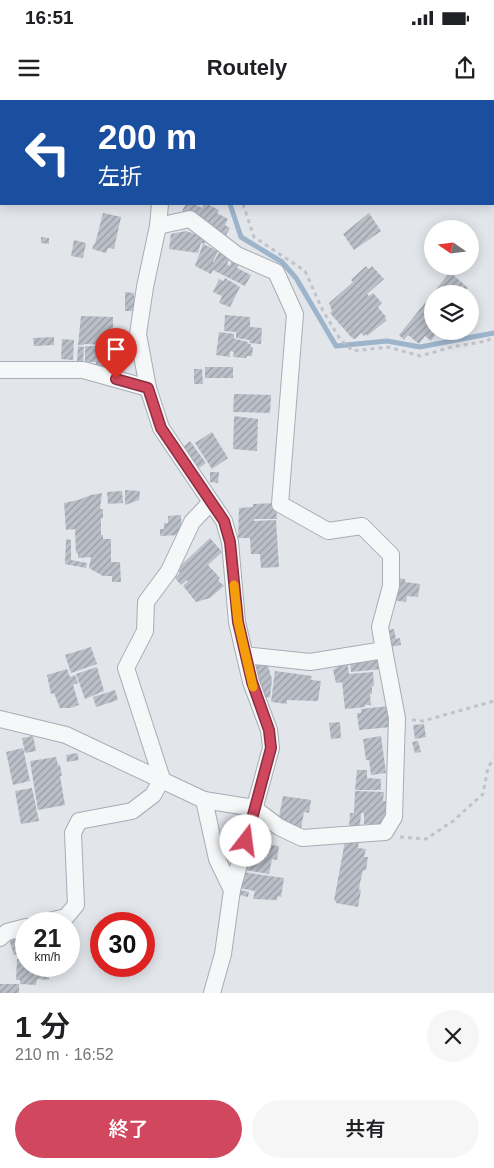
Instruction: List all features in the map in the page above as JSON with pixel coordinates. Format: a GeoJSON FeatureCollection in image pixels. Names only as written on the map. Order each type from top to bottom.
{"type":"FeatureCollection","features":[{"type":"Feature","properties":{"kind":"street"},"geometry":{"type":"LineString","coordinates":[[160,205],[158,226],[145,287],[138,334],[148,388],[161,428],[224,521],[230,542],[238,622],[252,682],[269,730],[271,748],[232,890],[223,954],[212,993]]}},
{"type":"Feature","properties":{"kind":"street"},"geometry":{"type":"LineString","coordinates":[[0,719],[66,734],[204,800],[254,808],[279,827],[302,838],[385,832],[394,817],[397,718],[380,628],[391,586],[391,555],[362,526],[328,531],[280,504],[295,314],[276,272],[237,255],[190,219],[158,226]]}},
{"type":"Feature","properties":{"kind":"street"},"geometry":{"type":"LineString","coordinates":[[0,370],[83,370],[148,388]]}},
{"type":"Feature","properties":{"kind":"street"},"geometry":{"type":"LineString","coordinates":[[70,912],[76,905],[73,833],[79,821],[132,811],[153,795],[162,779],[126,668],[145,631],[146,602],[169,571],[192,522],[211,502]]}},
{"type":"Feature","properties":{"kind":"street"},"geometry":{"type":"LineString","coordinates":[[245,655],[310,662],[384,650]]}},
{"type":"Feature","properties":{"kind":"street"},"geometry":{"type":"LineString","coordinates":[[204,800],[217,859],[232,890]]}},
{"type":"Feature","properties":{"kind":"street"},"geometry":{"type":"LineString","coordinates":[[0,938],[8,932],[15,930]]}},
{"type":"Feature","properties":{"kind":"path"},"geometry":{"type":"LineString","coordinates":[[243,205],[254,237],[305,271],[340,339],[353,351],[388,347],[420,356],[452,346],[488,341],[494,336]]}},
{"type":"Feature","properties":{"kind":"path"},"geometry":{"type":"LineString","coordinates":[[397,718],[423,721],[494,701]]}},
{"type":"Feature","properties":{"kind":"path"},"geometry":{"type":"LineString","coordinates":[[385,832],[402,838],[426,839],[453,821],[483,794],[488,767],[494,759]]}},
{"type":"Feature","properties":{"kind":"building"},"geometry":{"type":"Polygon","coordinates":[[[185,205],[196,205],[202,208],[204,205],[209,205],[219,210],[217,213],[228,219],[225,225],[230,228],[225,237],[182,211],[185,205]]]}},
{"type":"Feature","properties":{"kind":"building"},"geometry":{"type":"Polygon","coordinates":[[[103,213],[121,217],[114,249],[108,248],[106,253],[92,249],[103,213]]]}},
{"type":"Feature","properties":{"kind":"building"},"geometry":{"type":"Polygon","coordinates":[[[369,213],[381,231],[354,250],[343,234],[369,213]]]}},
{"type":"Feature","properties":{"kind":"building"},"geometry":{"type":"Polygon","coordinates":[[[186,231],[206,238],[205,244],[201,243],[198,253],[169,249],[171,234],[186,231]]]}},
{"type":"Feature","properties":{"kind":"building"},"geometry":{"type":"Polygon","coordinates":[[[41,237],[49,238],[49,244],[41,243],[41,237]]]}},
{"type":"Feature","properties":{"kind":"building"},"geometry":{"type":"Polygon","coordinates":[[[74,240],[86,243],[83,258],[71,256],[74,240]]]}},
{"type":"Feature","properties":{"kind":"building"},"geometry":{"type":"Polygon","coordinates":[[[203,244],[218,251],[213,262],[219,252],[230,258],[227,264],[230,266],[232,260],[239,264],[237,268],[251,275],[245,286],[213,270],[211,274],[195,266],[203,244]]]}},
{"type":"Feature","properties":{"kind":"building"},"geometry":{"type":"Polygon","coordinates":[[[366,266],[369,269],[372,266],[384,279],[367,294],[369,296],[373,293],[382,303],[378,307],[387,320],[367,336],[361,333],[355,339],[330,313],[332,311],[329,303],[353,282],[351,280],[366,266]]]}},
{"type":"Feature","properties":{"kind":"building"},"geometry":{"type":"Polygon","coordinates":[[[448,275],[453,275],[465,285],[439,285],[448,275]]]}},
{"type":"Feature","properties":{"kind":"building"},"geometry":{"type":"Polygon","coordinates":[[[225,278],[240,287],[230,307],[219,303],[222,296],[213,292],[219,279],[224,281],[225,278]]]}},
{"type":"Feature","properties":{"kind":"building"},"geometry":{"type":"Polygon","coordinates":[[[125,292],[134,293],[134,311],[125,311],[125,292]]]}},
{"type":"Feature","properties":{"kind":"building"},"geometry":{"type":"Polygon","coordinates":[[[424,304],[424,337],[419,344],[408,335],[404,340],[399,335],[424,304]]]}},
{"type":"Feature","properties":{"kind":"building"},"geometry":{"type":"Polygon","coordinates":[[[225,315],[250,317],[250,327],[262,328],[261,344],[249,343],[250,340],[236,338],[236,332],[224,331],[225,315]]]}},
{"type":"Feature","properties":{"kind":"building"},"geometry":{"type":"Polygon","coordinates":[[[81,316],[113,317],[113,345],[78,345],[81,316]]]}},
{"type":"Feature","properties":{"kind":"building"},"geometry":{"type":"Polygon","coordinates":[[[219,332],[234,334],[234,338],[232,338],[251,344],[250,347],[253,347],[252,356],[247,356],[246,358],[233,357],[234,352],[230,351],[230,357],[216,355],[219,332]]]}},
{"type":"Feature","properties":{"kind":"building"},"geometry":{"type":"Polygon","coordinates":[[[54,337],[54,345],[34,346],[33,338],[54,337]]]}},
{"type":"Feature","properties":{"kind":"building"},"geometry":{"type":"Polygon","coordinates":[[[62,339],[74,340],[73,360],[61,359],[62,339]]]}},
{"type":"Feature","properties":{"kind":"building"},"geometry":{"type":"Polygon","coordinates":[[[78,346],[84,347],[83,362],[77,362],[78,346]]]}},
{"type":"Feature","properties":{"kind":"building"},"geometry":{"type":"Polygon","coordinates":[[[85,346],[116,347],[116,354],[122,354],[121,367],[96,367],[96,362],[85,362],[85,346]]]}},
{"type":"Feature","properties":{"kind":"building"},"geometry":{"type":"Polygon","coordinates":[[[205,367],[233,367],[233,378],[205,378],[205,367]]]}},
{"type":"Feature","properties":{"kind":"building"},"geometry":{"type":"Polygon","coordinates":[[[194,369],[202,369],[203,384],[194,384],[194,369]]]}},
{"type":"Feature","properties":{"kind":"building"},"geometry":{"type":"Polygon","coordinates":[[[234,394],[271,395],[270,413],[233,412],[234,394]]]}},
{"type":"Feature","properties":{"kind":"building"},"geometry":{"type":"Polygon","coordinates":[[[234,416],[258,419],[257,451],[233,449],[234,416]]]}},
{"type":"Feature","properties":{"kind":"building"},"geometry":{"type":"Polygon","coordinates":[[[212,432],[228,458],[212,469],[195,443],[212,432]]]}},
{"type":"Feature","properties":{"kind":"building"},"geometry":{"type":"Polygon","coordinates":[[[190,441],[206,463],[199,468],[183,447],[190,441]]]}},
{"type":"Feature","properties":{"kind":"building"},"geometry":{"type":"Polygon","coordinates":[[[210,472],[219,472],[218,483],[210,482],[210,472]]]}},
{"type":"Feature","properties":{"kind":"building"},"geometry":{"type":"Polygon","coordinates":[[[125,490],[140,491],[139,500],[125,505],[125,490]]]}},
{"type":"Feature","properties":{"kind":"building"},"geometry":{"type":"Polygon","coordinates":[[[122,491],[123,503],[108,504],[107,492],[122,491]]]}},
{"type":"Feature","properties":{"kind":"building"},"geometry":{"type":"Polygon","coordinates":[[[102,493],[100,509],[103,509],[101,535],[103,535],[103,539],[111,539],[111,562],[120,562],[121,582],[112,582],[112,576],[103,576],[89,568],[91,557],[78,558],[75,529],[66,530],[64,503],[102,493]]]}},
{"type":"Feature","properties":{"kind":"building"},"geometry":{"type":"Polygon","coordinates":[[[276,503],[277,519],[254,519],[254,521],[276,520],[279,567],[261,568],[260,554],[251,554],[250,538],[238,538],[239,508],[253,507],[253,504],[276,503]]]}},
{"type":"Feature","properties":{"kind":"building"},"geometry":{"type":"Polygon","coordinates":[[[181,515],[179,535],[160,536],[160,529],[164,529],[164,523],[168,523],[168,516],[181,515]]]}},
{"type":"Feature","properties":{"kind":"building"},"geometry":{"type":"Polygon","coordinates":[[[210,538],[222,552],[208,565],[220,578],[218,580],[224,586],[210,598],[196,602],[183,586],[188,581],[181,585],[175,578],[180,573],[177,569],[210,538]]]}},
{"type":"Feature","properties":{"kind":"building"},"geometry":{"type":"Polygon","coordinates":[[[66,539],[71,540],[71,560],[87,563],[86,568],[65,564],[66,539]]]}},
{"type":"Feature","properties":{"kind":"building"},"geometry":{"type":"Polygon","coordinates":[[[396,578],[405,579],[405,582],[420,584],[418,597],[407,596],[406,602],[393,600],[396,578]]]}},
{"type":"Feature","properties":{"kind":"building"},"geometry":{"type":"Polygon","coordinates":[[[394,629],[396,639],[400,638],[401,645],[390,647],[383,631],[394,629]]]}},
{"type":"Feature","properties":{"kind":"building"},"geometry":{"type":"Polygon","coordinates":[[[91,647],[97,664],[71,673],[65,655],[91,647]]]}},
{"type":"Feature","properties":{"kind":"building"},"geometry":{"type":"Polygon","coordinates":[[[380,656],[381,669],[351,672],[350,659],[380,656]]]}},
{"type":"Feature","properties":{"kind":"building"},"geometry":{"type":"Polygon","coordinates":[[[347,660],[349,674],[373,672],[374,686],[372,686],[372,694],[370,694],[371,705],[345,709],[342,682],[336,683],[333,670],[347,660]]]}},
{"type":"Feature","properties":{"kind":"building"},"geometry":{"type":"Polygon","coordinates":[[[267,663],[272,679],[270,697],[260,699],[252,667],[267,663]]]}},
{"type":"Feature","properties":{"kind":"building"},"geometry":{"type":"Polygon","coordinates":[[[97,667],[104,691],[85,699],[76,674],[97,667]]]}},
{"type":"Feature","properties":{"kind":"building"},"geometry":{"type":"Polygon","coordinates":[[[67,669],[70,677],[75,675],[78,683],[73,685],[79,705],[70,708],[60,708],[54,693],[51,694],[47,675],[67,669]]]}},
{"type":"Feature","properties":{"kind":"building"},"geometry":{"type":"Polygon","coordinates":[[[275,671],[312,676],[311,680],[321,681],[318,701],[287,700],[287,704],[271,702],[275,671]]]}},
{"type":"Feature","properties":{"kind":"building"},"geometry":{"type":"Polygon","coordinates":[[[115,690],[118,700],[96,707],[93,697],[115,690]]]}},
{"type":"Feature","properties":{"kind":"building"},"geometry":{"type":"Polygon","coordinates":[[[389,706],[391,727],[359,730],[357,713],[361,713],[361,709],[389,706]]]}},
{"type":"Feature","properties":{"kind":"building"},"geometry":{"type":"Polygon","coordinates":[[[340,722],[341,738],[331,739],[329,723],[340,722]]]}},
{"type":"Feature","properties":{"kind":"building"},"geometry":{"type":"Polygon","coordinates":[[[424,724],[426,737],[415,739],[413,725],[424,724]]]}},
{"type":"Feature","properties":{"kind":"building"},"geometry":{"type":"Polygon","coordinates":[[[33,736],[36,751],[25,753],[22,738],[33,736]]]}},
{"type":"Feature","properties":{"kind":"building"},"geometry":{"type":"Polygon","coordinates":[[[381,736],[386,773],[371,775],[369,760],[366,760],[363,739],[381,736]]]}},
{"type":"Feature","properties":{"kind":"building"},"geometry":{"type":"Polygon","coordinates":[[[418,741],[421,752],[415,753],[412,742],[418,741]]]}},
{"type":"Feature","properties":{"kind":"building"},"geometry":{"type":"Polygon","coordinates":[[[23,748],[30,781],[13,785],[6,752],[23,748]]]}},
{"type":"Feature","properties":{"kind":"building"},"geometry":{"type":"Polygon","coordinates":[[[77,753],[79,760],[67,762],[66,755],[77,753]]]}},
{"type":"Feature","properties":{"kind":"building"},"geometry":{"type":"Polygon","coordinates":[[[56,757],[58,765],[60,765],[65,805],[38,810],[30,761],[56,757]]]}},
{"type":"Feature","properties":{"kind":"building"},"geometry":{"type":"Polygon","coordinates":[[[357,770],[367,770],[367,778],[381,779],[381,790],[355,790],[357,770]]]}},
{"type":"Feature","properties":{"kind":"building"},"geometry":{"type":"Polygon","coordinates":[[[32,788],[39,821],[21,824],[15,791],[32,788]]]}},
{"type":"Feature","properties":{"kind":"building"},"geometry":{"type":"Polygon","coordinates":[[[355,791],[384,792],[383,801],[388,801],[388,815],[385,815],[384,824],[364,824],[364,813],[361,813],[360,827],[349,827],[350,813],[354,813],[355,791]]]}},
{"type":"Feature","properties":{"kind":"building"},"geometry":{"type":"Polygon","coordinates":[[[283,796],[311,800],[309,813],[304,812],[301,829],[291,827],[292,824],[278,822],[283,796]]]}},
{"type":"Feature","properties":{"kind":"building"},"geometry":{"type":"Polygon","coordinates":[[[251,829],[271,832],[270,845],[279,846],[277,860],[272,859],[269,874],[246,870],[251,829]]]}},
{"type":"Feature","properties":{"kind":"building"},"geometry":{"type":"Polygon","coordinates":[[[359,839],[358,848],[366,849],[364,857],[368,857],[366,870],[363,870],[360,883],[359,890],[361,890],[358,907],[336,903],[334,901],[345,841],[359,839]]]}},
{"type":"Feature","properties":{"kind":"building"},"geometry":{"type":"Polygon","coordinates":[[[225,848],[234,850],[232,861],[222,860],[225,848]]]}},
{"type":"Feature","properties":{"kind":"building"},"geometry":{"type":"Polygon","coordinates":[[[242,872],[284,878],[281,897],[278,896],[277,900],[253,899],[255,891],[239,888],[242,872]]]}},
{"type":"Feature","properties":{"kind":"building"},"geometry":{"type":"Polygon","coordinates":[[[240,890],[249,892],[248,897],[239,895],[240,890]]]}},
{"type":"Feature","properties":{"kind":"building"},"geometry":{"type":"Polygon","coordinates":[[[15,937],[15,955],[14,955],[9,939],[15,937]]]}},
{"type":"Feature","properties":{"kind":"building"},"geometry":{"type":"Polygon","coordinates":[[[16,977],[49,977],[49,980],[37,979],[36,985],[20,984],[20,980],[16,980],[16,977]]]}},
{"type":"Feature","properties":{"kind":"building"},"geometry":{"type":"Polygon","coordinates":[[[0,984],[19,984],[19,993],[0,993],[0,984]]]}},
{"type":"Feature","properties":{"kind":"waterway"},"geometry":{"type":"LineString","coordinates":[[230,205],[241,237],[282,262],[296,278],[336,346],[387,341],[420,347],[494,333]]}},
{"type":"Feature","properties":{"kind":"slow traffic"},"geometry":{"type":"LineString","coordinates":[[234,585],[238,622],[253,687]]}},
{"type":"Feature","properties":{"kind":"route"},"geometry":{"type":"LineString","coordinates":[[116,379],[148,388],[161,428],[224,521],[230,542],[238,622],[252,682],[269,730],[271,748],[246,841]]}}]}
